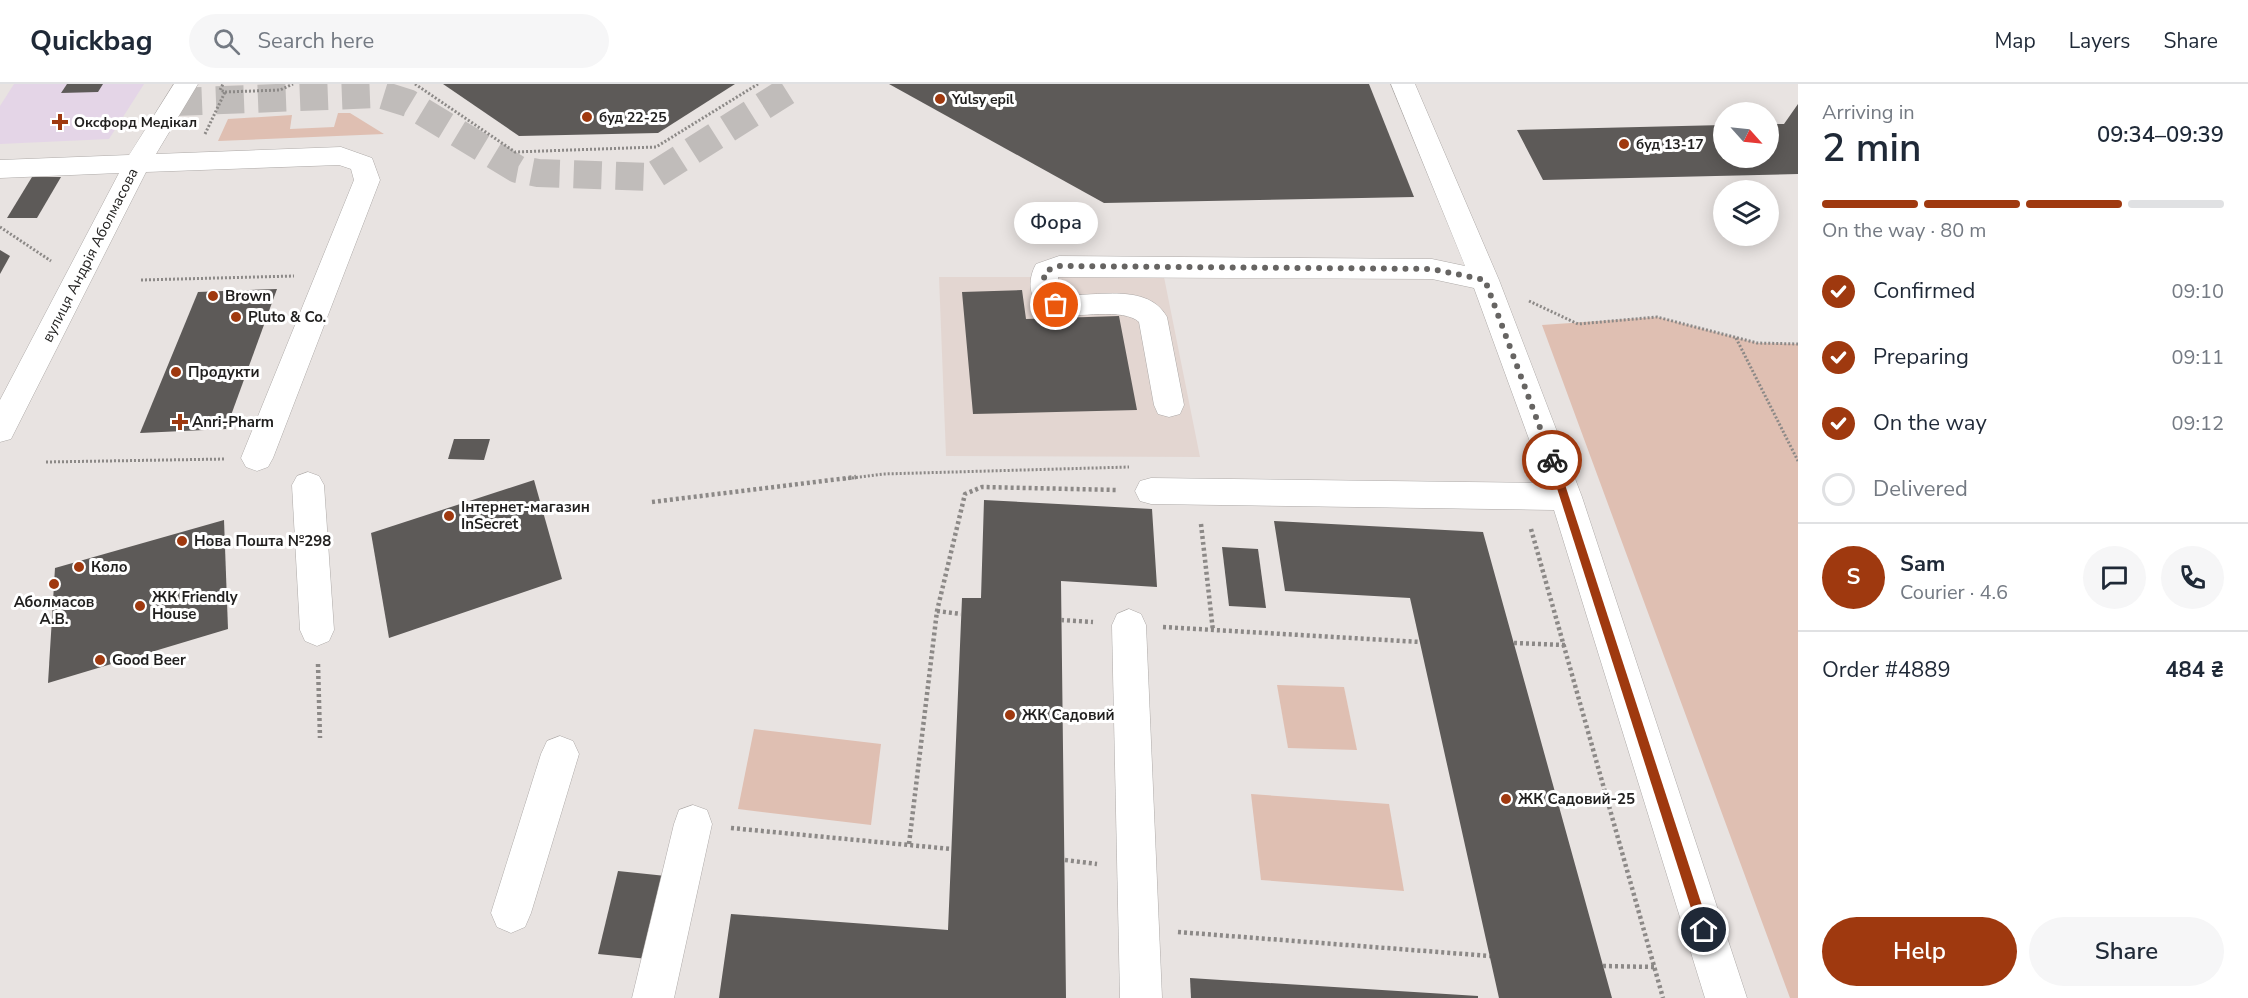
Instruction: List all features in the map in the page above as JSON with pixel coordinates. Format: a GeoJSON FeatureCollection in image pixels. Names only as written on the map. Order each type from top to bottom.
{"type":"FeatureCollection","features":[{"type":"Feature","properties":{"kind":"street","name":"вулиця Андрія Аболмасова"},"geometry":{"type":"LineString","coordinates":[[0,430],[137,164],[186,84]]}},
{"type":"Feature","properties":{"kind":"street"},"geometry":{"type":"LineString","coordinates":[[1403,84],[1485,280],[1566,497],[1726,998]]}},
{"type":"Feature","properties":{"kind":"street"},"geometry":{"type":"LineString","coordinates":[[0,169],[341,156],[363,164],[368,180],[257,458]]}},
{"type":"Feature","properties":{"kind":"street"},"geometry":{"type":"LineString","coordinates":[[1169,405],[1153,317],[1149,311],[1137,305],[1056,305],[1046,297],[1044,278],[1046,271],[1059,266],[1432,269],[1485,280]]}},
{"type":"Feature","properties":{"kind":"street"},"geometry":{"type":"LineString","coordinates":[[1144,479],[1198,492],[1566,497]]}},
{"type":"Feature","properties":{"kind":"street"},"geometry":{"type":"LineString","coordinates":[[308,485],[317,630]]}},
{"type":"Feature","properties":{"kind":"street"},"geometry":{"type":"LineString","coordinates":[[1129,625],[1141,998]]}},
{"type":"Feature","properties":{"kind":"street"},"geometry":{"type":"LineString","coordinates":[[511,912],[560,754]]}},
{"type":"Feature","properties":{"kind":"street"},"geometry":{"type":"LineString","coordinates":[[653,998],[693,824]]}},
{"type":"Feature","properties":{"kind":"path"},"geometry":{"type":"LineString","coordinates":[[223,84],[220,90],[225,92],[280,90],[292,84]]}},
{"type":"Feature","properties":{"kind":"path"},"geometry":{"type":"LineString","coordinates":[[415,84],[514,152],[656,147],[758,84]]}},
{"type":"Feature","properties":{"kind":"path"},"geometry":{"type":"LineString","coordinates":[[193,161],[225,92]]}},
{"type":"Feature","properties":{"kind":"path"},"geometry":{"type":"LineString","coordinates":[[0,227],[51,262]]}},
{"type":"Feature","properties":{"kind":"path"},"geometry":{"type":"LineString","coordinates":[[141,280],[331,275]]}},
{"type":"Feature","properties":{"kind":"path"},"geometry":{"type":"LineString","coordinates":[[1485,280],[1578,324],[1657,317],[1757,343],[1798,344]]}},
{"type":"Feature","properties":{"kind":"path"},"geometry":{"type":"LineString","coordinates":[[1736,337],[1798,461]]}},
{"type":"Feature","properties":{"kind":"path"},"geometry":{"type":"LineString","coordinates":[[46,462],[257,458]]}},
{"type":"Feature","properties":{"kind":"path"},"geometry":{"type":"LineString","coordinates":[[652,502],[883,474],[1144,479]]}},
{"type":"Feature","properties":{"kind":"path"},"geometry":{"type":"LineString","coordinates":[[909,844],[937,611],[965,494],[972,489],[982,487],[1144,479]]}},
{"type":"Feature","properties":{"kind":"path"},"geometry":{"type":"LineString","coordinates":[[1198,492],[1213,631]]}},
{"type":"Feature","properties":{"kind":"path"},"geometry":{"type":"LineString","coordinates":[[1521,497],[1565,645],[1663,998]]}},
{"type":"Feature","properties":{"kind":"path"},"geometry":{"type":"LineString","coordinates":[[937,611],[961,614]]}},
{"type":"Feature","properties":{"kind":"path"},"geometry":{"type":"LineString","coordinates":[[1061,620],[1420,642]]}},
{"type":"Feature","properties":{"kind":"path"},"geometry":{"type":"LineString","coordinates":[[317,630],[320,738]]}},
{"type":"Feature","properties":{"kind":"path"},"geometry":{"type":"LineString","coordinates":[[1514,643],[1565,645]]}},
{"type":"Feature","properties":{"kind":"path"},"geometry":{"type":"LineString","coordinates":[[693,824],[951,849]]}},
{"type":"Feature","properties":{"kind":"path"},"geometry":{"type":"LineString","coordinates":[[1138,929],[1490,956]]}},
{"type":"Feature","properties":{"kind":"path"},"geometry":{"type":"LineString","coordinates":[[1603,966],[1654,967]]}},
{"type":"Feature","properties":{"kind":"shaded area","name":"Оксфорд Медікал"},"geometry":{"type":"Polygon","coordinates":[[[14,84],[144,84],[109,139],[0,144],[0,106],[14,84]]]}},
{"type":"Feature","properties":{"kind":"shaded area"},"geometry":{"type":"Polygon","coordinates":[[[338,113],[350,113],[384,134],[218,141],[228,119],[292,115],[290,129],[334,127],[338,113]]]}},
{"type":"Feature","properties":{"kind":"shaded area"},"geometry":{"type":"Polygon","coordinates":[[[939,277],[1164,277],[1200,457],[946,456],[939,277]]]}},
{"type":"Feature","properties":{"kind":"shaded area"},"geometry":{"type":"Polygon","coordinates":[[[1657,317],[1757,343],[1798,344],[1798,998],[1790,998],[1542,325],[1657,317]]]}},
{"type":"Feature","properties":{"kind":"shaded area"},"geometry":{"type":"Polygon","coordinates":[[[1277,685],[1344,687],[1357,750],[1288,748],[1277,685]]]}},
{"type":"Feature","properties":{"kind":"shaded area"},"geometry":{"type":"Polygon","coordinates":[[[754,729],[881,744],[871,825],[738,809],[754,729]]]}},
{"type":"Feature","properties":{"kind":"shaded area"},"geometry":{"type":"Polygon","coordinates":[[[1251,794],[1389,804],[1404,891],[1261,880],[1251,794]]]}},
{"type":"Feature","properties":{"kind":"building"},"geometry":{"type":"Polygon","coordinates":[[[67,84],[103,84],[98,92],[61,93],[67,84]]]}},
{"type":"Feature","properties":{"kind":"building","name":"буд 22-25"},"geometry":{"type":"Polygon","coordinates":[[[443,84],[735,84],[658,133],[519,136],[443,84]]]}},
{"type":"Feature","properties":{"kind":"building"},"geometry":{"type":"Polygon","coordinates":[[[889,84],[1369,84],[1414,197],[1104,203],[889,84]]]}},
{"type":"Feature","properties":{"kind":"building","name":"буд 13-17"},"geometry":{"type":"Polygon","coordinates":[[[1798,104],[1798,174],[1543,180],[1517,130],[1713,125],[1713,168],[1779,168],[1779,124],[1784,124],[1798,104]]]}},
{"type":"Feature","properties":{"kind":"building"},"geometry":{"type":"Polygon","coordinates":[[[32,177],[61,177],[37,218],[7,218],[32,177]]]}},
{"type":"Feature","properties":{"kind":"building"},"geometry":{"type":"Polygon","coordinates":[[[0,250],[10,256],[0,274],[0,250]]]}},
{"type":"Feature","properties":{"kind":"building"},"geometry":{"type":"Polygon","coordinates":[[[277,289],[226,429],[140,433],[198,292],[277,289]]]}},
{"type":"Feature","properties":{"kind":"building"},"geometry":{"type":"Polygon","coordinates":[[[1022,290],[1026,319],[1119,316],[1137,410],[973,414],[962,292],[1022,290]]]}},
{"type":"Feature","properties":{"kind":"building"},"geometry":{"type":"Polygon","coordinates":[[[454,439],[490,439],[484,460],[448,459],[454,439]]]}},
{"type":"Feature","properties":{"kind":"building"},"geometry":{"type":"Polygon","coordinates":[[[534,480],[562,579],[389,638],[371,533],[534,480]]]}},
{"type":"Feature","properties":{"kind":"building","name":"ЖК Садовий"},"geometry":{"type":"Polygon","coordinates":[[[984,500],[1152,509],[1157,587],[1061,581],[1066,998],[719,998],[731,914],[948,930],[962,598],[981,598],[984,500]]]}},
{"type":"Feature","properties":{"kind":"building","name":"ЖК Friendly House"},"geometry":{"type":"Polygon","coordinates":[[[224,520],[228,629],[48,683],[55,568],[224,520]]]}},
{"type":"Feature","properties":{"kind":"building","name":"ЖК Садовий-25"},"geometry":{"type":"Polygon","coordinates":[[[1274,521],[1483,532],[1612,998],[1499,998],[1410,598],[1285,591],[1274,521]]]}},
{"type":"Feature","properties":{"kind":"building"},"geometry":{"type":"Polygon","coordinates":[[[1222,547],[1258,549],[1266,608],[1229,606],[1222,547]]]}},
{"type":"Feature","properties":{"kind":"building"},"geometry":{"type":"Polygon","coordinates":[[[618,871],[666,876],[648,959],[598,954],[618,871]]]}},
{"type":"Feature","properties":{"kind":"building"},"geometry":{"type":"Polygon","coordinates":[[[1190,978],[1478,996],[1478,998],[1191,998],[1190,978]]]}},
{"type":"Feature","properties":{"kind":"tunnel"},"geometry":{"type":"LineString","coordinates":[[174,102],[379,94],[408,103],[517,169],[538,173],[651,177],[798,84]]}},
{"type":"Feature","properties":{"kind":"way so far"},"geometry":{"type":"LineString","coordinates":[[1056,305],[1046,297],[1044,278],[1046,271],[1059,266],[1432,269],[1485,280],[1552,460]]}},
{"type":"Feature","properties":{"kind":"place","name":"Yulsy epil"},"geometry":{"type":"Point","coordinates":[940,99]}},
{"type":"Feature","properties":{"kind":"place","name":"буд 22-25"},"geometry":{"type":"Point","coordinates":[587,117]}},
{"type":"Feature","properties":{"kind":"place","name":"Оксфорд Медікал"},"geometry":{"type":"Point","coordinates":[60,122]}},
{"type":"Feature","properties":{"kind":"place","name":"буд 13-17"},"geometry":{"type":"Point","coordinates":[1624,144]}},
{"type":"Feature","properties":{"kind":"place","name":"Brown"},"geometry":{"type":"Point","coordinates":[213,296]}},
{"type":"Feature","properties":{"kind":"place","name":"Фора"},"geometry":{"type":"Point","coordinates":[1056,305]}},
{"type":"Feature","properties":{"kind":"place","name":"Pluto & Co."},"geometry":{"type":"Point","coordinates":[236,317]}},
{"type":"Feature","properties":{"kind":"place","name":"Продукти"},"geometry":{"type":"Point","coordinates":[176,372]}},
{"type":"Feature","properties":{"kind":"place","name":"Anri-Pharm"},"geometry":{"type":"Point","coordinates":[180,422]}},
{"type":"Feature","properties":{"kind":"place","name":"Інтернет-магазин InSecret"},"geometry":{"type":"Point","coordinates":[449,516]}},
{"type":"Feature","properties":{"kind":"place","name":"Нова Пошта №298"},"geometry":{"type":"Point","coordinates":[182,541]}},
{"type":"Feature","properties":{"kind":"place","name":"Коло"},"geometry":{"type":"Point","coordinates":[79,567]}},
{"type":"Feature","properties":{"kind":"place","name":"Аболмасов А.В."},"geometry":{"type":"Point","coordinates":[54,584]}},
{"type":"Feature","properties":{"kind":"place","name":"ЖК Friendly House"},"geometry":{"type":"Point","coordinates":[140,606]}},
{"type":"Feature","properties":{"kind":"place","name":"Good Beer"},"geometry":{"type":"Point","coordinates":[100,660]}},
{"type":"Feature","properties":{"kind":"place","name":"ЖК Садовий"},"geometry":{"type":"Point","coordinates":[1010,715]}},
{"type":"Feature","properties":{"kind":"place","name":"ЖК Садовий-25"},"geometry":{"type":"Point","coordinates":[1506,799]}},
{"type":"Feature","properties":{"kind":"route"},"geometry":{"type":"LineString","coordinates":[[1552,460],[1566,497],[1704,930]]}}]}
